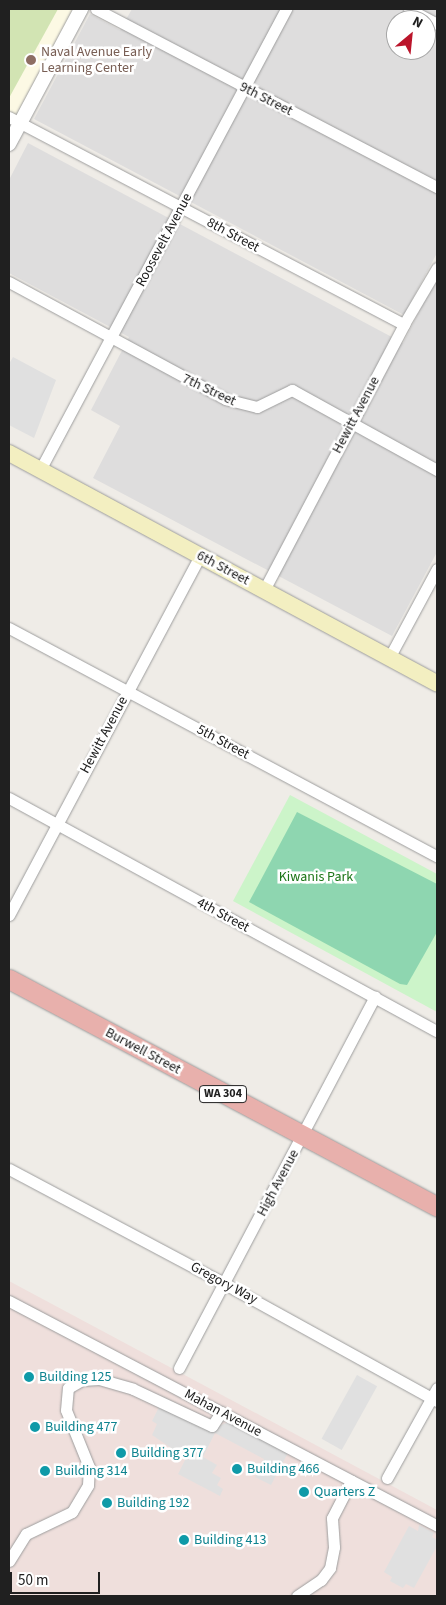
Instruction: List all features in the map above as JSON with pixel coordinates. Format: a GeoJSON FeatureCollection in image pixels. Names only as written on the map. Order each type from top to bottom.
{"type":"FeatureCollection","features":[{"type":"Feature","properties":{"kind":"highway","name":"Burwell Street"},"geometry":{"type":"LineString","coordinates":[[9,979],[437,1207]]}},
{"type":"Feature","properties":{"kind":"main road","name":"6th Street"},"geometry":{"type":"LineString","coordinates":[[9,453],[437,683]]}},
{"type":"Feature","properties":{"kind":"street"},"geometry":{"type":"LineString","coordinates":[[9,144],[14,120],[81,9]]}},
{"type":"Feature","properties":{"kind":"street","name":"9th Street"},"geometry":{"type":"LineString","coordinates":[[96,9],[244,88],[437,187]]}},
{"type":"Feature","properties":{"kind":"street","name":"Roosevelt Avenue"},"geometry":{"type":"LineString","coordinates":[[40,470],[286,9]]}},
{"type":"Feature","properties":{"kind":"street"},"geometry":{"type":"LineString","coordinates":[[409,9],[437,24]]}},
{"type":"Feature","properties":{"kind":"street","name":"8th Street"},"geometry":{"type":"LineString","coordinates":[[14,120],[404,324]]}},
{"type":"Feature","properties":{"kind":"street","name":"Hewitt Avenue"},"geometry":{"type":"LineString","coordinates":[[264,590],[404,324],[437,268]]}},
{"type":"Feature","properties":{"kind":"street","name":"7th Street"},"geometry":{"type":"LineString","coordinates":[[9,282],[111,340],[241,405],[265,406],[292,390],[437,470]]}},
{"type":"Feature","properties":{"kind":"street","name":"Hewitt Avenue"},"geometry":{"type":"LineString","coordinates":[[9,915],[200,556]]}},
{"type":"Feature","properties":{"kind":"street"},"geometry":{"type":"LineString","coordinates":[[389,658],[437,569]]}},
{"type":"Feature","properties":{"kind":"street","name":"5th Street"},"geometry":{"type":"LineString","coordinates":[[9,628],[437,857]]}},
{"type":"Feature","properties":{"kind":"street","name":"4th Street"},"geometry":{"type":"LineString","coordinates":[[9,798],[437,1031]]}},
{"type":"Feature","properties":{"kind":"street","name":"High Avenue"},"geometry":{"type":"LineString","coordinates":[[179,1368],[303,1137],[375,997]]}},
{"type":"Feature","properties":{"kind":"street","name":"Gregory Way"},"geometry":{"type":"LineString","coordinates":[[9,1170],[435,1396]]}},
{"type":"Feature","properties":{"kind":"street","name":"Mahan Avenue"},"geometry":{"type":"LineString","coordinates":[[9,1301],[437,1526]]}},
{"type":"Feature","properties":{"kind":"street"},"geometry":{"type":"LineString","coordinates":[[9,1561],[26,1534],[72,1512],[88,1485],[89,1467],[66,1410],[68,1388],[82,1380],[99,1379],[133,1389],[212,1426],[221,1412]]}},
{"type":"Feature","properties":{"kind":"street"},"geometry":{"type":"LineString","coordinates":[[387,1478],[435,1396]]}},
{"type":"Feature","properties":{"kind":"street"},"geometry":{"type":"LineString","coordinates":[[297,1596],[321,1580],[330,1568],[334,1547],[332,1518],[351,1481]]}},
{"type":"Feature","properties":{"kind":"shaded area","name":"Naval Avenue Early Learning Center"},"geometry":{"type":"Polygon","coordinates":[[[9,9],[81,9],[20,123],[9,117],[9,9]]]}},
{"type":"Feature","properties":{"kind":"shaded area"},"geometry":{"type":"Polygon","coordinates":[[[132,9],[437,9],[437,253],[404,315],[34,119],[90,14],[120,30],[132,9]]]}},
{"type":"Feature","properties":{"kind":"shaded area"},"geometry":{"type":"Polygon","coordinates":[[[28,143],[403,343],[437,277],[437,552],[392,636],[93,478],[120,426],[91,410],[129,337],[9,273],[9,180],[28,143]]]}},
{"type":"Feature","properties":{"kind":"shaded area"},"geometry":{"type":"Polygon","coordinates":[[[13,357],[56,380],[34,438],[9,425],[9,364],[13,357]]]}},
{"type":"Feature","properties":{"kind":"shaded area"},"geometry":{"type":"Polygon","coordinates":[[[9,1281],[437,1510],[437,1596],[9,1596],[9,1281]]]}},
{"type":"Feature","properties":{"kind":"shaded area"},"geometry":{"type":"Polygon","coordinates":[[[357,1375],[377,1386],[342,1450],[322,1439],[357,1375]]]}},
{"type":"Feature","properties":{"kind":"shaded area"},"geometry":{"type":"Polygon","coordinates":[[[164,1397],[219,1426],[228,1422],[289,1451],[271,1485],[255,1477],[264,1459],[215,1433],[203,1457],[217,1465],[212,1473],[221,1478],[217,1485],[223,1489],[220,1496],[178,1474],[186,1458],[152,1435],[157,1424],[152,1421],[164,1397]]]}},
{"type":"Feature","properties":{"kind":"shaded area"},"geometry":{"type":"Polygon","coordinates":[[[419,1525],[434,1533],[432,1537],[437,1540],[437,1546],[414,1588],[406,1584],[403,1588],[390,1581],[392,1577],[384,1572],[409,1526],[418,1531],[419,1525]]]}},
{"type":"Feature","properties":{"kind":"green space"},"geometry":{"type":"Polygon","coordinates":[[[9,9],[58,9],[9,98],[9,9]]]}},
{"type":"Feature","properties":{"kind":"green space","name":"Kiwanis Park"},"geometry":{"type":"Polygon","coordinates":[[[290,795],[437,874],[437,1012],[233,901],[290,795]]]}},
{"type":"Feature","properties":{"kind":"green space","name":"Kiwanis Park"},"geometry":{"type":"Polygon","coordinates":[[[297,812],[437,884],[437,932],[407,985],[400,984],[249,902],[297,812]]]}},
{"type":"Feature","properties":{"kind":"place","name":"Naval Avenue Early Learning Center"},"geometry":{"type":"Point","coordinates":[31,60]}},
{"type":"Feature","properties":{"kind":"place","name":"Building 125"},"geometry":{"type":"Point","coordinates":[29,1377]}},
{"type":"Feature","properties":{"kind":"place","name":"Building 477"},"geometry":{"type":"Point","coordinates":[35,1427]}},
{"type":"Feature","properties":{"kind":"place","name":"Building 377"},"geometry":{"type":"Point","coordinates":[121,1453]}},
{"type":"Feature","properties":{"kind":"place","name":"Building 466"},"geometry":{"type":"Point","coordinates":[237,1469]}},
{"type":"Feature","properties":{"kind":"place","name":"Building 314"},"geometry":{"type":"Point","coordinates":[45,1471]}},
{"type":"Feature","properties":{"kind":"place","name":"Quarters Z"},"geometry":{"type":"Point","coordinates":[304,1492]}},
{"type":"Feature","properties":{"kind":"place","name":"Building 192"},"geometry":{"type":"Point","coordinates":[107,1503]}},
{"type":"Feature","properties":{"kind":"place","name":"Building 413"},"geometry":{"type":"Point","coordinates":[184,1540]}}]}
